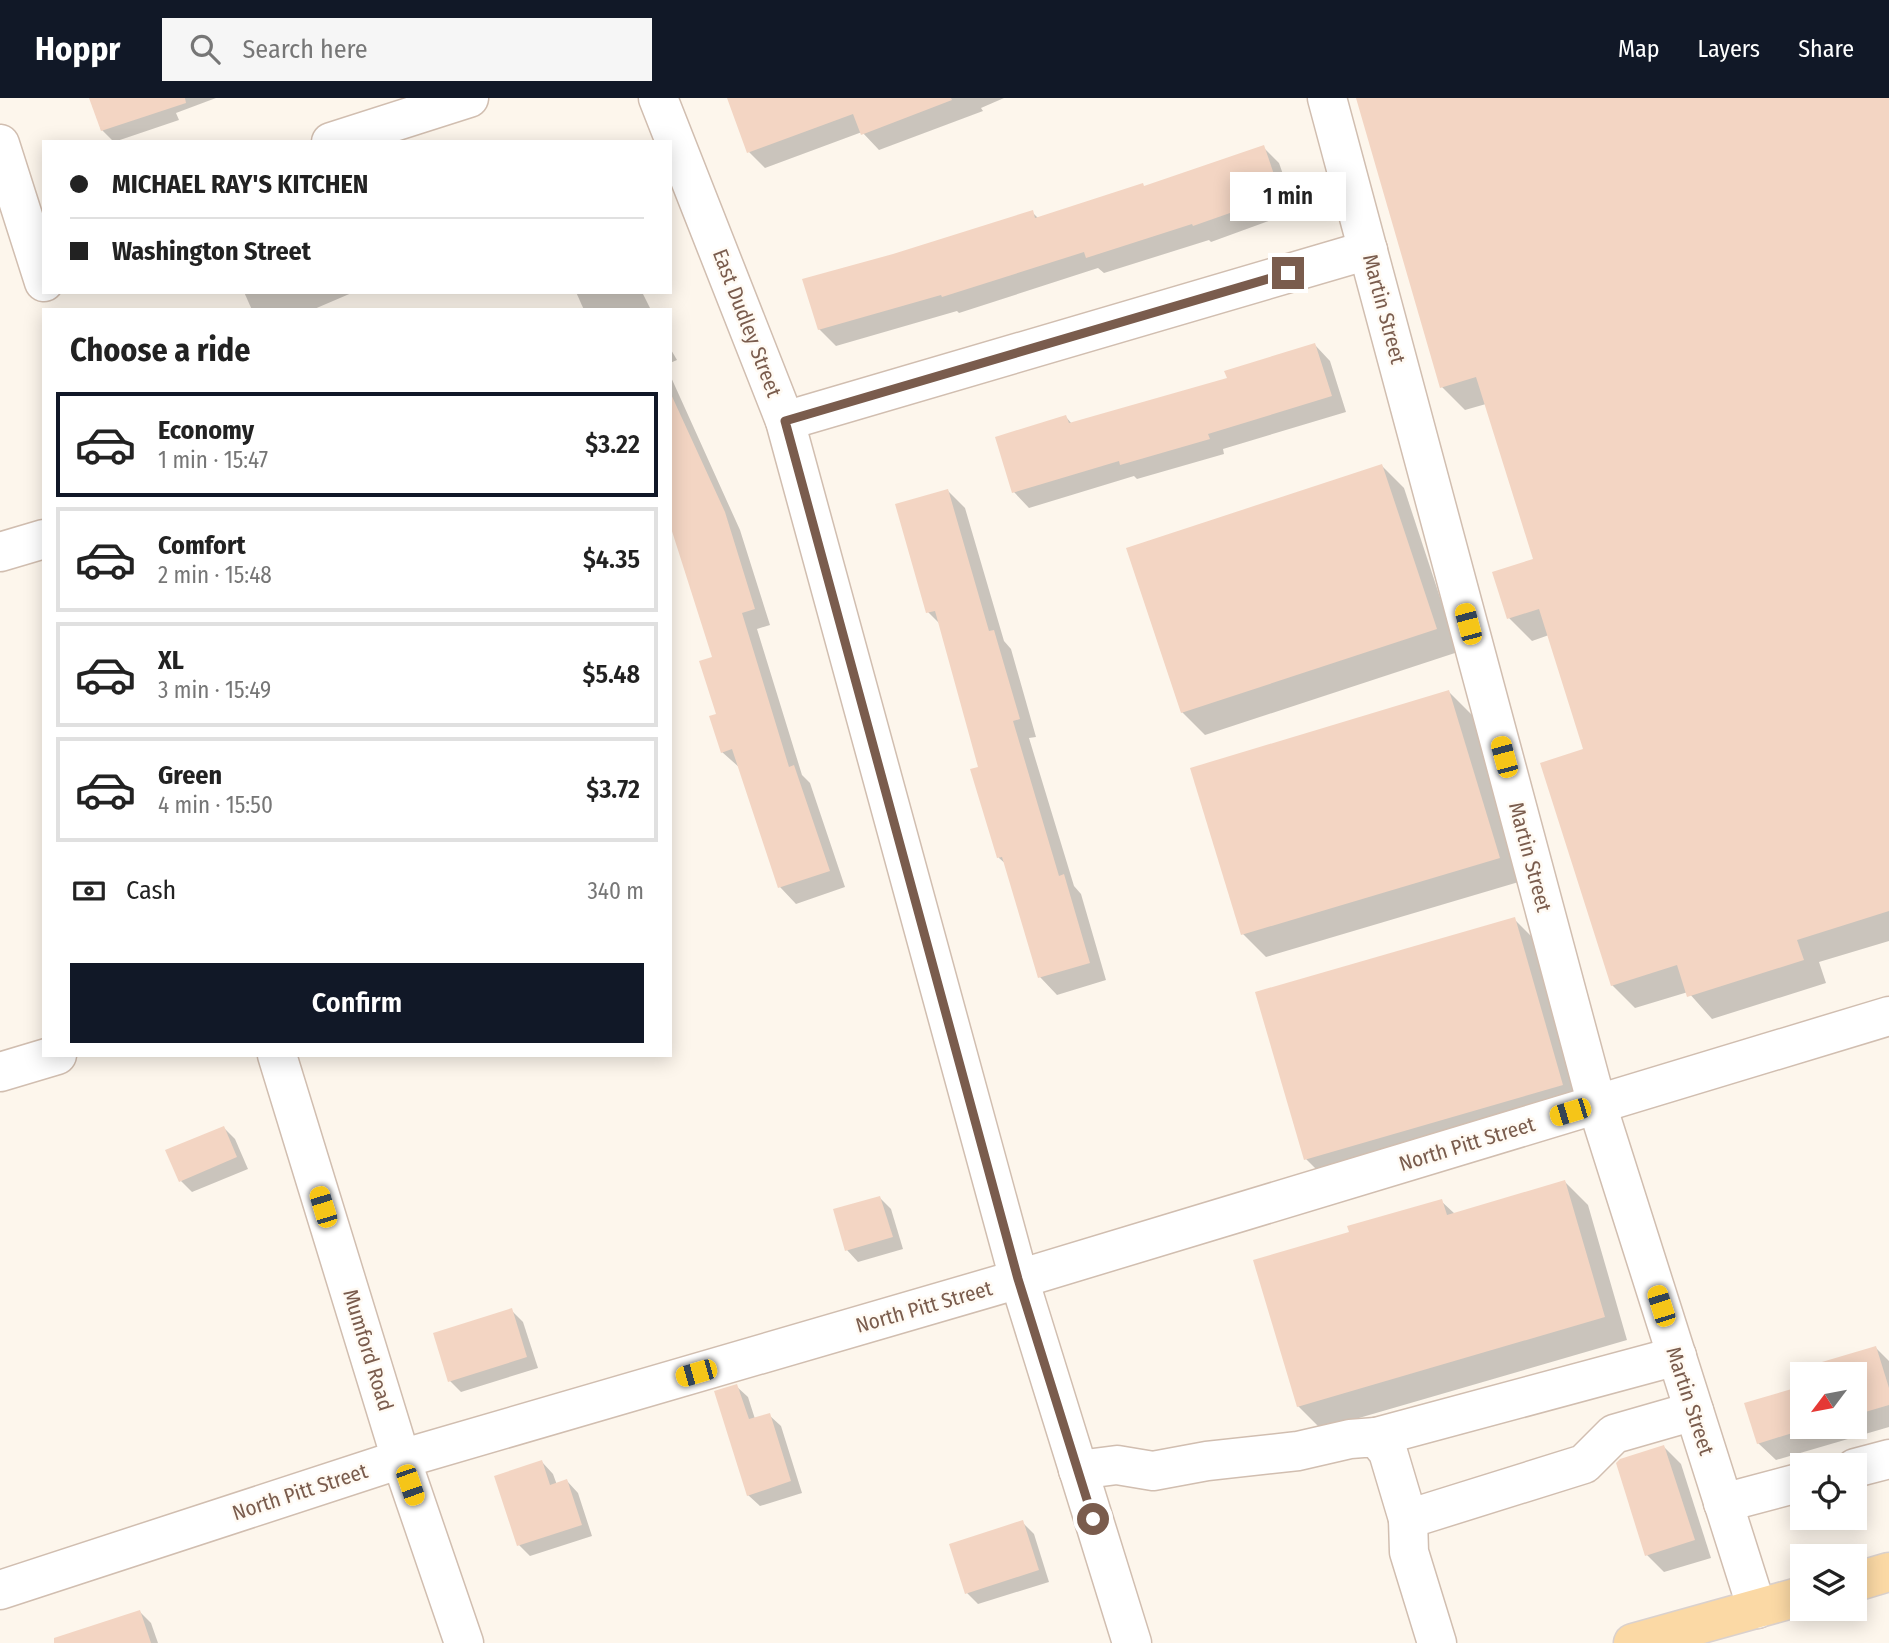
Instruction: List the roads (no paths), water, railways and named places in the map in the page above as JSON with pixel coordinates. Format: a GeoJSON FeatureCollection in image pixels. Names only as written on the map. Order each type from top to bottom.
{"type":"FeatureCollection","features":[{"type":"Feature","properties":{"kind":"main road"},"geometry":{"type":"LineString","coordinates":[[1867,1578],[1889,1572]]}},
{"type":"Feature","properties":{"kind":"main road"},"geometry":{"type":"LineString","coordinates":[[1633,1643],[1790,1599]]}},
{"type":"Feature","properties":{"kind":"street"},"geometry":{"type":"LineString","coordinates":[[337,140],[469,98]]}},
{"type":"Feature","properties":{"kind":"street","name":"East Dudley Street"},"geometry":{"type":"LineString","coordinates":[[658,98],[785,421],[1018,1279],[1132,1643]]}},
{"type":"Feature","properties":{"kind":"street","name":"Martin Street"},"geometry":{"type":"LineString","coordinates":[[1327,98],[1597,1105],[1757,1609]]}},
{"type":"Feature","properties":{"kind":"street"},"geometry":{"type":"LineString","coordinates":[[0,144],[37,235],[42,269]]}},
{"type":"Feature","properties":{"kind":"street"},"geometry":{"type":"LineString","coordinates":[[785,421],[1368,250]]}},
{"type":"Feature","properties":{"kind":"street"},"geometry":{"type":"LineString","coordinates":[[0,552],[42,540]]}},
{"type":"Feature","properties":{"kind":"street","name":"North Pitt Street"},"geometry":{"type":"LineString","coordinates":[[0,1590],[401,1459],[1018,1279],[1889,1016]]}},
{"type":"Feature","properties":{"kind":"street"},"geometry":{"type":"LineString","coordinates":[[0,1072],[50,1057]]}},
{"type":"Feature","properties":{"kind":"street","name":"Mumford Road"},"geometry":{"type":"LineString","coordinates":[[278,1057],[401,1459],[464,1643]]}},
{"type":"Feature","properties":{"kind":"street"},"geometry":{"type":"LineString","coordinates":[[1078,1469],[1117,1465],[1153,1471],[1376,1437],[1676,1356]]}},
{"type":"Feature","properties":{"kind":"street"},"geometry":{"type":"LineString","coordinates":[[1408,1519],[1584,1464],[1614,1434],[1624,1429],[1694,1411]]}},
{"type":"Feature","properties":{"kind":"street"},"geometry":{"type":"LineString","coordinates":[[1376,1437],[1388,1452],[1408,1519],[1409,1552],[1437,1643]]}},
{"type":"Feature","properties":{"kind":"street"},"geometry":{"type":"LineString","coordinates":[[1867,1465],[1889,1459]]}},
{"type":"Feature","properties":{"kind":"street"},"geometry":{"type":"LineString","coordinates":[[1723,1503],[1790,1485]]}}]}
